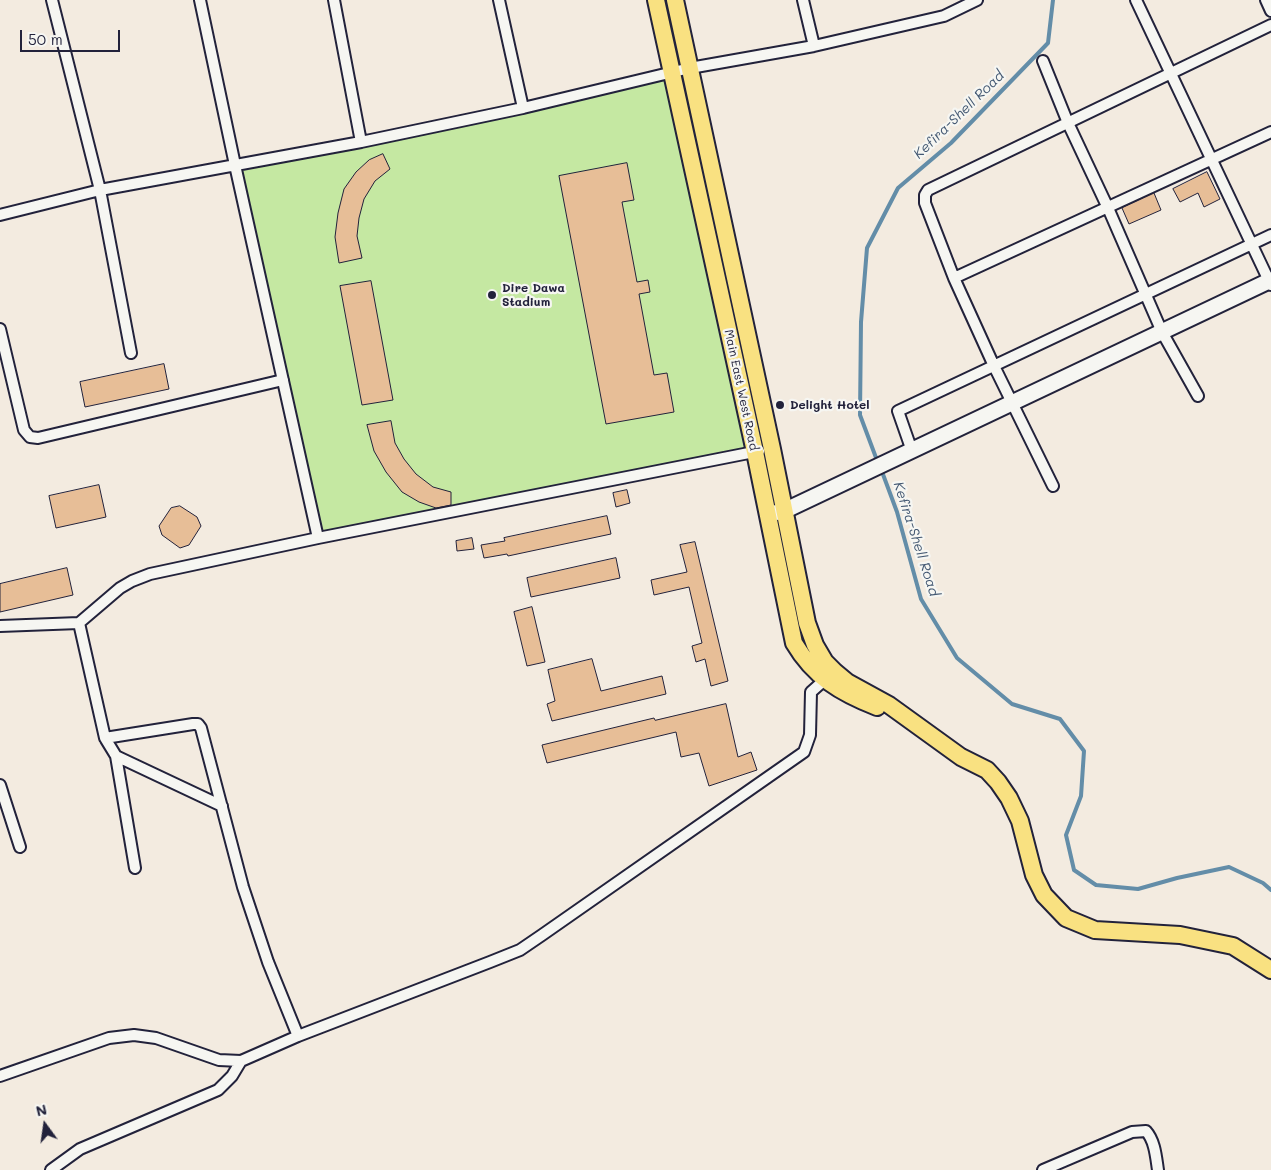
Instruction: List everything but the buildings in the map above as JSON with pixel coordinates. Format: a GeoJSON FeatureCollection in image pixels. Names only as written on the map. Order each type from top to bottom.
{"type":"FeatureCollection","features":[{"type":"Feature","properties":{"kind":"main road","name":"Main East West Road"},"geometry":{"type":"LineString","coordinates":[[656,0],[755,452],[794,643],[810,666],[829,676],[854,698],[909,719],[961,756],[987,770],[1010,798],[1020,821],[1034,875],[1044,895],[1066,918],[1095,930],[1180,935],[1233,946],[1271,970]]}},
{"type":"Feature","properties":{"kind":"main road","name":"Main East West Road"},"geometry":{"type":"LineString","coordinates":[[675,0],[772,449],[806,623],[815,645],[825,662],[829,676]]}},
{"type":"Feature","properties":{"kind":"main road"},"geometry":{"type":"LineString","coordinates":[[702,210],[720,207]]}},
{"type":"Feature","properties":{"kind":"street"},"geometry":{"type":"LineString","coordinates":[[52,0],[100,190],[131,353]]}},
{"type":"Feature","properties":{"kind":"street"},"geometry":{"type":"LineString","coordinates":[[200,0],[318,538]]}},
{"type":"Feature","properties":{"kind":"street"},"geometry":{"type":"LineString","coordinates":[[334,0],[362,142]]}},
{"type":"Feature","properties":{"kind":"street"},"geometry":{"type":"LineString","coordinates":[[499,0],[523,108]]}},
{"type":"Feature","properties":{"kind":"street"},"geometry":{"type":"LineString","coordinates":[[803,0],[814,46]]}},
{"type":"Feature","properties":{"kind":"street"},"geometry":{"type":"LineString","coordinates":[[0,215],[100,190],[362,142],[523,108],[671,72],[814,46],[944,16],[977,0]]}},
{"type":"Feature","properties":{"kind":"street"},"geometry":{"type":"LineString","coordinates":[[767,515],[784,511],[1270,282],[1136,0]]}},
{"type":"Feature","properties":{"kind":"street"},"geometry":{"type":"LineString","coordinates":[[1266,0],[1271,10]]}},
{"type":"Feature","properties":{"kind":"street"},"geometry":{"type":"LineString","coordinates":[[1053,486],[1012,404],[954,278],[925,203],[925,195],[928,190],[1271,25]]}},
{"type":"Feature","properties":{"kind":"street"},"geometry":{"type":"LineString","coordinates":[[1043,61],[1068,123],[1108,208],[1162,332],[1198,396]]}},
{"type":"Feature","properties":{"kind":"street"},"geometry":{"type":"LineString","coordinates":[[954,278],[1271,132]]}},
{"type":"Feature","properties":{"kind":"street"},"geometry":{"type":"LineString","coordinates":[[912,451],[898,411],[1271,236]]}},
{"type":"Feature","properties":{"kind":"street"},"geometry":{"type":"LineString","coordinates":[[0,329],[24,430],[30,437],[38,438],[283,380]]}},
{"type":"Feature","properties":{"kind":"street"},"geometry":{"type":"LineString","coordinates":[[0,626],[79,624],[120,588],[150,574],[318,538],[772,449]]}},
{"type":"Feature","properties":{"kind":"street"},"geometry":{"type":"LineString","coordinates":[[79,624],[105,738],[116,756],[136,868]]}},
{"type":"Feature","properties":{"kind":"street"},"geometry":{"type":"LineString","coordinates":[[0,1076],[109,1038],[134,1035],[156,1038],[219,1060],[240,1061],[298,1036],[520,950],[804,752],[810,735],[811,692],[829,676]]}},
{"type":"Feature","properties":{"kind":"street"},"geometry":{"type":"LineString","coordinates":[[105,738],[198,724],[201,728],[243,887],[262,943],[298,1036]]}},
{"type":"Feature","properties":{"kind":"street"},"geometry":{"type":"LineString","coordinates":[[116,756],[222,806]]}},
{"type":"Feature","properties":{"kind":"street"},"geometry":{"type":"LineString","coordinates":[[0,785],[20,847]]}},
{"type":"Feature","properties":{"kind":"street"},"geometry":{"type":"LineString","coordinates":[[52,1170],[80,1149],[218,1090],[232,1076],[240,1061]]}},
{"type":"Feature","properties":{"kind":"street"},"geometry":{"type":"LineString","coordinates":[[1043,1170],[1132,1132],[1146,1130],[1155,1150],[1158,1170]]}},
{"type":"Feature","properties":{"kind":"green space","name":"Dire Dawa Stadium"},"geometry":{"type":"Polygon","coordinates":[[[671,73],[755,452],[318,538],[235,165],[671,73]]]}},
{"type":"Feature","properties":{"kind":"waterway","name":"Kefira-Shell Road"},"geometry":{"type":"LineString","coordinates":[[878,463],[860,415],[861,322],[867,248],[898,188],[951,143],[1048,43],[1053,0]]}},
{"type":"Feature","properties":{"kind":"waterway","name":"Kefira-Shell Road"},"geometry":{"type":"LineString","coordinates":[[881,469],[897,512],[921,599],[957,658],[1012,704],[1060,719],[1084,751],[1081,796],[1066,835],[1074,870],[1096,885],[1138,889],[1177,878],[1229,867],[1263,883],[1271,890]]}},
{"type":"Feature","properties":{"kind":"place","name":"Dire Dawa Stadium"},"geometry":{"type":"Point","coordinates":[492,295]}},
{"type":"Feature","properties":{"kind":"place","name":"Delight Hotel"},"geometry":{"type":"Point","coordinates":[780,405]}}]}
